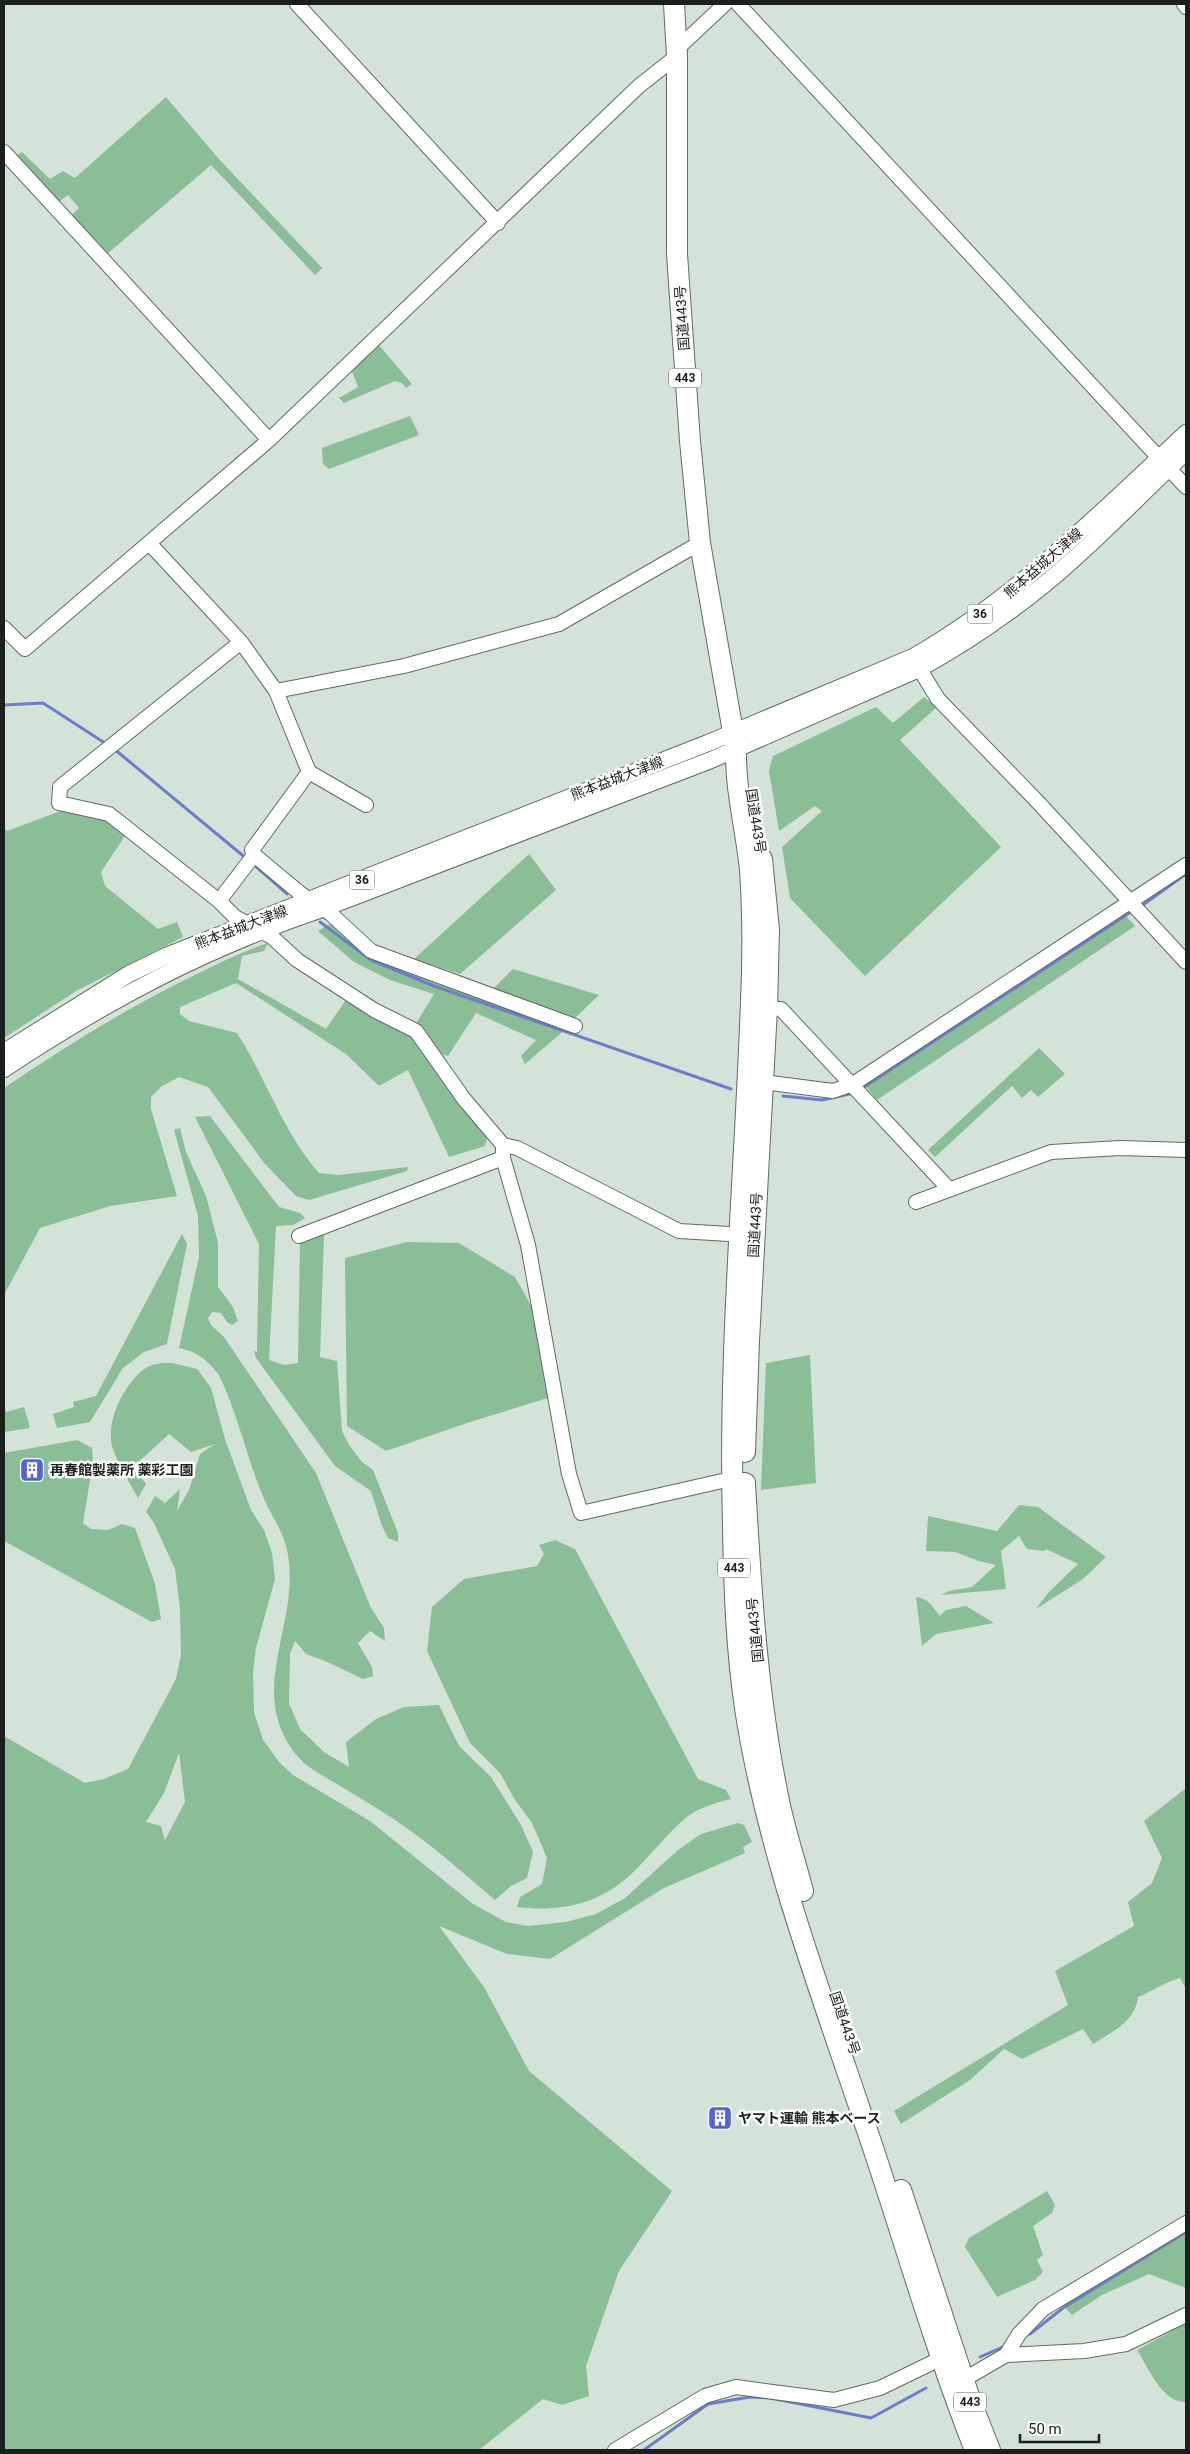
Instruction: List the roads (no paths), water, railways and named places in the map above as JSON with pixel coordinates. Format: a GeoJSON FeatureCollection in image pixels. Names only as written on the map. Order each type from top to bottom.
{"type":"FeatureCollection","features":[{"type":"Feature","properties":{"kind":"highway","name":"国道443号"},"geometry":{"type":"LineString","coordinates":[[674,4],[677,52],[678,254],[690,441],[700,543],[734,740],[735,775],[747,850],[753,928],[738,1480],[761,1695],[778,1798],[818,1946],[948,2355],[974,2450]]}},
{"type":"Feature","properties":{"kind":"highway","name":"国道443号"},"geometry":{"type":"LineString","coordinates":[[734,740],[748,771],[760,848],[769,930],[763,1082],[746,1235]]}},
{"type":"Feature","properties":{"kind":"highway","name":"国道443号"},"geometry":{"type":"LineString","coordinates":[[948,2355],[963,2380],[990,2450]]}},
{"type":"Feature","properties":{"kind":"main road","name":"熊本益城大津線"},"geometry":{"type":"LineString","coordinates":[[4,1052],[129,974],[166,956],[316,905],[711,760],[734,740],[839,706],[916,663],[947,654],[1012,609],[1069,563],[1164,464],[1186,433]]}},
{"type":"Feature","properties":{"kind":"main road","name":"熊本益城大津線"},"geometry":{"type":"LineString","coordinates":[[1164,464],[1186,452]]}},
{"type":"Feature","properties":{"kind":"main road","name":"熊本益城大津線"},"geometry":{"type":"LineString","coordinates":[[4,1069],[72,1025],[142,984],[253,927]]}},
{"type":"Feature","properties":{"kind":"street"},"geometry":{"type":"LineString","coordinates":[[297,4],[498,223]]}},
{"type":"Feature","properties":{"kind":"street"},"geometry":{"type":"LineString","coordinates":[[4,628],[24,649],[150,544],[269,440],[498,223],[639,86],[677,52],[725,4]]}},
{"type":"Feature","properties":{"kind":"street"},"geometry":{"type":"LineString","coordinates":[[738,4],[1066,355],[1186,487]]}},
{"type":"Feature","properties":{"kind":"street"},"geometry":{"type":"LineString","coordinates":[[4,152],[269,440]]}},
{"type":"Feature","properties":{"kind":"street"},"geometry":{"type":"LineString","coordinates":[[276,691],[404,666],[559,624],[700,543]]}},
{"type":"Feature","properties":{"kind":"street"},"geometry":{"type":"LineString","coordinates":[[150,544],[241,642],[276,691],[309,772],[366,805]]}},
{"type":"Feature","properties":{"kind":"street"},"geometry":{"type":"LineString","coordinates":[[241,642],[60,787],[59,803],[109,814],[219,901],[235,917],[272,937],[297,960],[374,1010],[416,1030],[503,1152],[528,1245],[569,1474],[580,1513],[738,1480]]}},
{"type":"Feature","properties":{"kind":"street"},"geometry":{"type":"LineString","coordinates":[[916,663],[938,699],[1035,799],[1186,962]]}},
{"type":"Feature","properties":{"kind":"street"},"geometry":{"type":"LineString","coordinates":[[219,901],[251,860],[252,850],[309,772]]}},
{"type":"Feature","properties":{"kind":"street"},"geometry":{"type":"LineString","coordinates":[[251,860],[332,914],[371,951],[575,1026]]}},
{"type":"Feature","properties":{"kind":"street"},"geometry":{"type":"LineString","coordinates":[[763,1082],[833,1091],[857,1089],[1134,908],[1186,865]]}},
{"type":"Feature","properties":{"kind":"street"},"geometry":{"type":"LineString","coordinates":[[767,1008],[781,1009],[949,1189]]}},
{"type":"Feature","properties":{"kind":"street"},"geometry":{"type":"LineString","coordinates":[[916,1202],[1051,1152],[1120,1148],[1186,1150]]}},
{"type":"Feature","properties":{"kind":"street"},"geometry":{"type":"LineString","coordinates":[[299,1236],[503,1152],[526,1152],[679,1231],[746,1235]]}},
{"type":"Feature","properties":{"kind":"street"},"geometry":{"type":"LineString","coordinates":[[1006,2356],[1019,2334],[1043,2309],[1186,2223]]}},
{"type":"Feature","properties":{"kind":"street"},"geometry":{"type":"LineString","coordinates":[[963,2380],[1006,2356],[1084,2351],[1126,2344],[1186,2315]]}},
{"type":"Feature","properties":{"kind":"street"},"geometry":{"type":"LineString","coordinates":[[615,2450],[705,2396],[736,2387],[834,2400],[880,2388],[948,2355]]}},
{"type":"Feature","properties":{"kind":"waterway"},"geometry":{"type":"LineString","coordinates":[[4,705],[43,703],[108,745]]}},
{"type":"Feature","properties":{"kind":"waterway"},"geometry":{"type":"LineString","coordinates":[[113,748],[247,859]]}},
{"type":"Feature","properties":{"kind":"waterway"},"geometry":{"type":"LineString","coordinates":[[252,863],[287,894]]}},
{"type":"Feature","properties":{"kind":"waterway"},"geometry":{"type":"LineString","coordinates":[[1140,907],[1186,874]]}},
{"type":"Feature","properties":{"kind":"waterway"},"geometry":{"type":"LineString","coordinates":[[861,1089],[1134,910]]}},
{"type":"Feature","properties":{"kind":"waterway"},"geometry":{"type":"LineString","coordinates":[[320,922],[371,960],[434,986],[731,1089]]}},
{"type":"Feature","properties":{"kind":"waterway"},"geometry":{"type":"LineString","coordinates":[[783,1096],[822,1100],[854,1093]]}},
{"type":"Feature","properties":{"kind":"waterway"},"geometry":{"type":"LineString","coordinates":[[1030,2334],[1063,2308],[1186,2232]]}},
{"type":"Feature","properties":{"kind":"waterway"},"geometry":{"type":"LineString","coordinates":[[980,2357],[1005,2346]]}},
{"type":"Feature","properties":{"kind":"waterway"},"geometry":{"type":"LineString","coordinates":[[644,2450],[708,2404],[750,2397],[770,2398],[871,2418],[926,2388]]}},
{"type":"Feature","properties":{"kind":"place","name":"再春館製薬所 薬彩工園"},"geometry":{"type":"Point","coordinates":[32,1470]}},
{"type":"Feature","properties":{"kind":"place","name":"ヤマト運輸 熊本ベース"},"geometry":{"type":"Point","coordinates":[720,2118]}}]}
